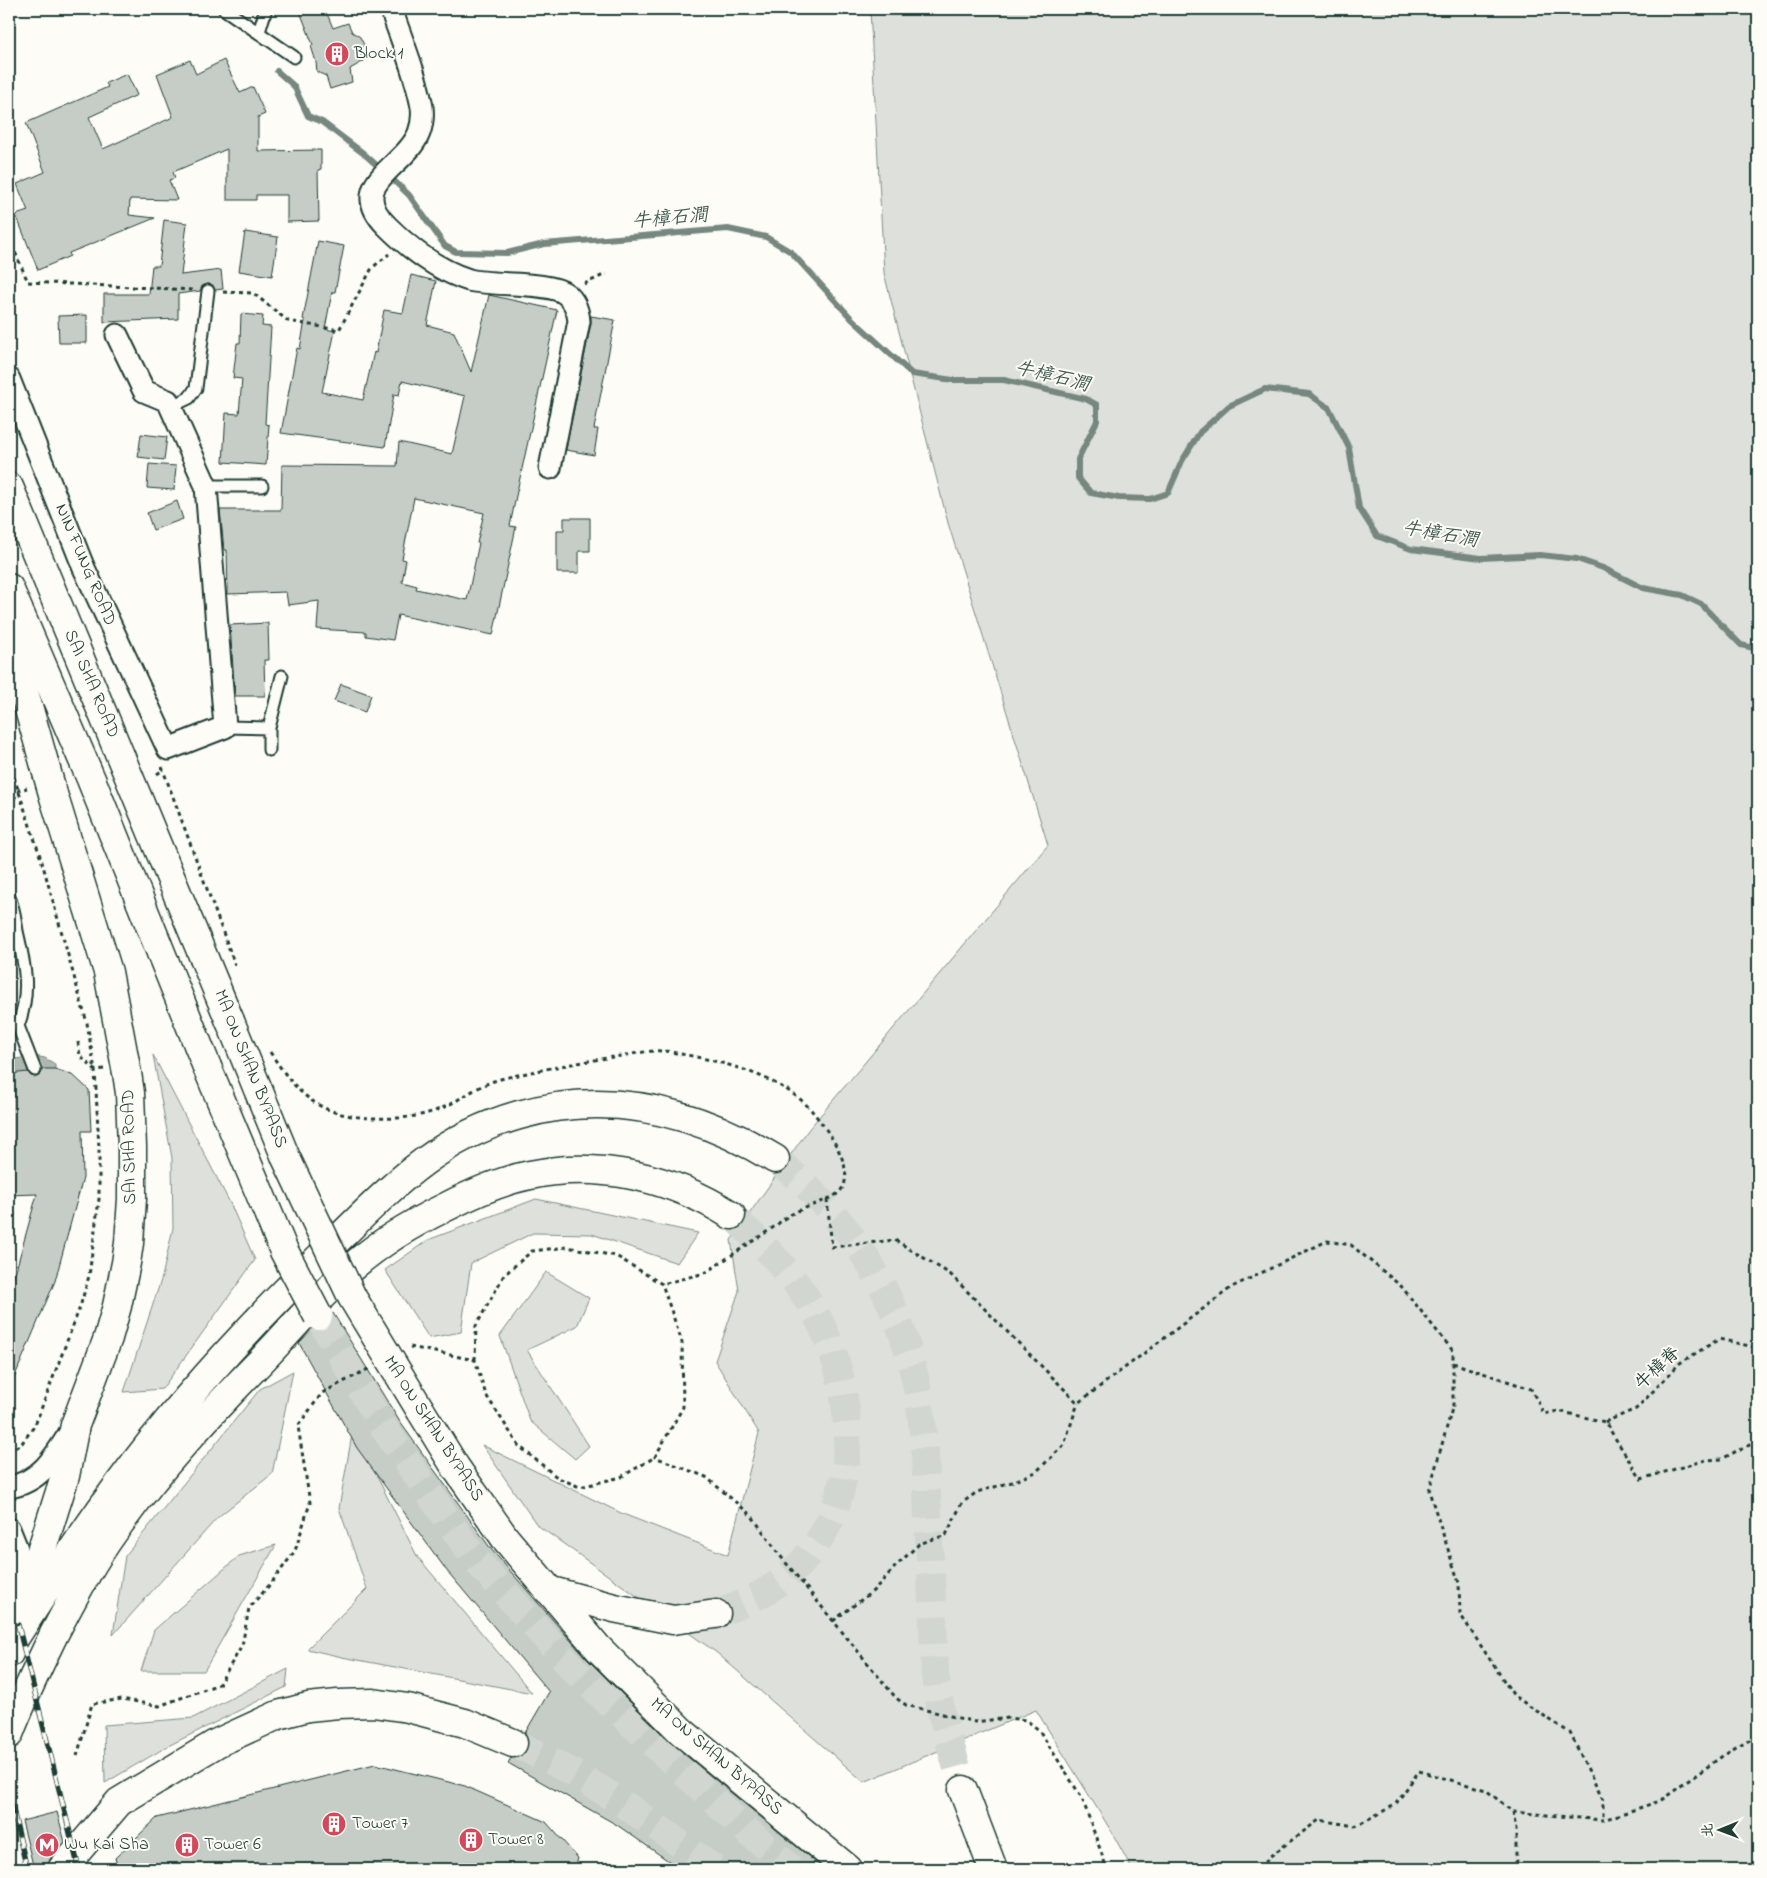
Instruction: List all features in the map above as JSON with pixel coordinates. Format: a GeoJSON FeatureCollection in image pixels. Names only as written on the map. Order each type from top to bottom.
{"type":"FeatureCollection","features":[{"type":"Feature","properties":{"kind":"main road","name":"SAI SHA ROAD"},"geometry":{"type":"LineString","coordinates":[[9,487],[173,881]]}},
{"type":"Feature","properties":{"kind":"main road"},"geometry":{"type":"LineString","coordinates":[[9,588],[91,779],[207,1067],[284,1251],[318,1316]]}},
{"type":"Feature","properties":{"kind":"main road","name":"SAI SHA ROAD"},"geometry":{"type":"LineString","coordinates":[[9,639],[53,794],[100,942],[115,1005],[130,1092],[132,1199],[126,1263],[108,1338],[75,1425],[65,1476],[12,1646]]}},
{"type":"Feature","properties":{"kind":"main road","name":"MA ON SHAN BYPASS"},"geometry":{"type":"LineString","coordinates":[[173,881],[286,1158],[352,1297],[456,1468],[506,1538],[598,1648],[682,1732],[848,1869]]}},
{"type":"Feature","properties":{"kind":"main road"},"geometry":{"type":"LineString","coordinates":[[12,1646],[84,1533],[120,1482],[226,1353],[271,1305],[384,1194],[435,1153],[468,1135],[519,1115],[556,1108],[602,1104],[651,1109],[697,1120],[734,1136],[774,1159]]}},
{"type":"Feature","properties":{"kind":"main road"},"geometry":{"type":"LineString","coordinates":[[9,1734],[23,1698],[72,1600],[104,1546],[129,1511],[172,1457],[224,1400],[342,1276],[376,1249],[418,1221],[457,1201],[508,1180],[542,1172],[573,1170],[605,1172],[654,1179],[701,1197],[731,1215]]}},
{"type":"Feature","properties":{"kind":"main road"},"geometry":{"type":"LineString","coordinates":[[548,1590],[614,1608],[673,1620],[716,1614]]}},
{"type":"Feature","properties":{"kind":"main road"},"geometry":{"type":"LineString","coordinates":[[62,1869],[119,1802],[217,1743],[278,1715],[338,1704],[373,1703],[408,1708],[465,1723],[513,1743]]}},
{"type":"Feature","properties":{"kind":"main road"},"geometry":{"type":"LineString","coordinates":[[963,1790],[993,1869]]}},
{"type":"Feature","properties":{"kind":"street"},"geometry":{"type":"LineString","coordinates":[[391,9],[417,88],[422,116],[418,135],[409,148],[374,186],[372,196],[374,208],[404,241],[429,261],[446,271],[471,280],[544,287],[566,293],[578,310],[579,321],[550,468]]}},
{"type":"Feature","properties":{"kind":"street"},"geometry":{"type":"LineString","coordinates":[[117,335],[144,391],[168,401],[206,486],[225,727]]}},
{"type":"Feature","properties":{"kind":"street","name":"NIN FUNG ROAD"},"geometry":{"type":"LineString","coordinates":[[9,379],[83,566],[168,749],[225,727]]}},
{"type":"Feature","properties":{"kind":"street"},"geometry":{"type":"LineString","coordinates":[[9,1487],[27,1482],[43,1471],[50,1464],[75,1425]]}},
{"type":"Feature","properties":{"kind":"street"},"geometry":{"type":"LineString","coordinates":[[9,1529],[17,1556],[12,1646]]}},
{"type":"Feature","properties":{"kind":"lane"},"geometry":{"type":"LineString","coordinates":[[224,9],[294,57]]}},
{"type":"Feature","properties":{"kind":"lane"},"geometry":{"type":"LineString","coordinates":[[259,32],[266,9]]}},
{"type":"Feature","properties":{"kind":"lane"},"geometry":{"type":"LineString","coordinates":[[170,407],[189,398],[196,388],[208,291]]}},
{"type":"Feature","properties":{"kind":"lane"},"geometry":{"type":"LineString","coordinates":[[206,486],[262,486]]}},
{"type":"Feature","properties":{"kind":"lane"},"geometry":{"type":"LineString","coordinates":[[269,750],[269,728],[282,676]]}},
{"type":"Feature","properties":{"kind":"lane"},"geometry":{"type":"LineString","coordinates":[[225,727],[269,728]]}},
{"type":"Feature","properties":{"kind":"lane"},"geometry":{"type":"LineString","coordinates":[[9,896],[27,982],[24,1012],[14,1026],[35,1070]]}},
{"type":"Feature","properties":{"kind":"path"},"geometry":{"type":"LineString","coordinates":[[9,762],[59,921],[84,1013],[95,1070],[99,1149],[99,1191],[93,1252],[89,1276],[80,1307],[36,1425],[22,1443],[9,1452]]}},
{"type":"Feature","properties":{"kind":"path"},"geometry":{"type":"LineString","coordinates":[[164,771],[235,966]]}},
{"type":"Feature","properties":{"kind":"path"},"geometry":{"type":"LineString","coordinates":[[14,814],[11,804],[19,790],[28,788]]}},
{"type":"Feature","properties":{"kind":"path"},"geometry":{"type":"LineString","coordinates":[[78,1042],[80,1056],[95,1070],[105,1069]]}},
{"type":"Feature","properties":{"kind":"path"},"geometry":{"type":"LineString","coordinates":[[268,1048],[288,1080],[309,1101],[337,1113],[370,1118],[410,1118],[440,1108],[493,1081],[583,1061],[663,1050],[697,1056],[754,1074],[795,1095],[810,1108],[828,1129],[840,1152],[844,1167],[845,1183],[843,1187],[835,1196],[785,1217],[777,1225],[705,1273],[662,1284]]}},
{"type":"Feature","properties":{"kind":"path"},"geometry":{"type":"LineString","coordinates":[[827,1199],[832,1247],[895,1240],[950,1274],[1078,1403]]}},
{"type":"Feature","properties":{"kind":"path"},"geometry":{"type":"LineString","coordinates":[[833,1621],[873,1591],[919,1544],[946,1534],[962,1503],[977,1492],[1012,1482],[1036,1472],[1064,1445],[1078,1403],[1232,1287],[1327,1241],[1351,1245],[1401,1286],[1452,1351],[1454,1405],[1429,1491],[1459,1584],[1460,1614],[1514,1696],[1570,1733],[1603,1800],[1603,1820]]}},
{"type":"Feature","properties":{"kind":"path"},"geometry":{"type":"LineString","coordinates":[[567,1247],[616,1256],[662,1284],[682,1342],[683,1407],[655,1457],[621,1477],[580,1487],[558,1478],[519,1446],[486,1394],[475,1360],[476,1326],[504,1275],[532,1251],[567,1247]]}},
{"type":"Feature","properties":{"kind":"path","name":"牛樟脊"},"geometry":{"type":"LineString","coordinates":[[1606,1422],[1636,1409],[1680,1363],[1719,1339],[1758,1348]]}},
{"type":"Feature","properties":{"kind":"path"},"geometry":{"type":"LineString","coordinates":[[409,1346],[475,1360]]}},
{"type":"Feature","properties":{"kind":"path"},"geometry":{"type":"LineString","coordinates":[[1453,1363],[1531,1389],[1544,1414],[1558,1411],[1606,1422],[1641,1479],[1706,1460],[1722,1459],[1758,1442]]}},
{"type":"Feature","properties":{"kind":"path"},"geometry":{"type":"LineString","coordinates":[[78,1756],[92,1704],[122,1699],[159,1706],[220,1684],[242,1646],[249,1608],[272,1582],[295,1551],[310,1503],[298,1426],[322,1393],[374,1365]]}},
{"type":"Feature","properties":{"kind":"path"},"geometry":{"type":"LineString","coordinates":[[655,1457],[706,1477],[752,1516],[778,1552],[896,1698],[906,1705],[975,1722],[989,1722],[1008,1718],[1026,1720],[1039,1730],[1082,1798],[1107,1869]]}},
{"type":"Feature","properties":{"kind":"path"},"geometry":{"type":"LineString","coordinates":[[1261,1869],[1269,1857],[1319,1820],[1355,1826],[1395,1805],[1418,1771],[1486,1790],[1513,1812],[1603,1820],[1660,1801],[1721,1757],[1758,1735]]}},
{"type":"Feature","properties":{"kind":"path"},"geometry":{"type":"LineString","coordinates":[[1508,1869],[1516,1862],[1516,1829],[1513,1812]]}},
{"type":"Feature","properties":{"kind":"shaded area"},"geometry":{"type":"Polygon","coordinates":[[[870,9],[1758,9],[1758,1869],[1132,1869],[1110,1829],[1036,1710],[864,1782],[717,1653],[537,1525],[482,1445],[623,1514],[728,1555],[759,1433],[715,1361],[739,1291],[731,1240],[808,1130],[1048,845],[948,523],[884,273],[870,9]]]}},
{"type":"Feature","properties":{"kind":"shaded area"},"geometry":{"type":"Polygon","coordinates":[[[153,1055],[230,1203],[255,1260],[162,1389],[124,1392],[162,1277],[173,1228],[172,1158],[153,1055]]]}},
{"type":"Feature","properties":{"kind":"shaded area"},"geometry":{"type":"Polygon","coordinates":[[[34,1056],[45,1058],[55,1064],[55,1095],[9,1097],[9,1060],[34,1056]]]}},
{"type":"Feature","properties":{"kind":"shaded area"},"geometry":{"type":"Polygon","coordinates":[[[536,1199],[698,1233],[677,1263],[592,1234],[533,1233],[471,1263],[461,1332],[429,1338],[385,1270],[428,1240],[536,1199]]]}},
{"type":"Feature","properties":{"kind":"shaded area"},"geometry":{"type":"Polygon","coordinates":[[[546,1272],[589,1298],[577,1326],[527,1350],[589,1446],[575,1459],[530,1421],[500,1336],[546,1272]]]}},
{"type":"Feature","properties":{"kind":"shaded area"},"geometry":{"type":"Polygon","coordinates":[[[293,1371],[272,1474],[218,1517],[113,1635],[125,1556],[260,1389],[293,1371]]]}},
{"type":"Feature","properties":{"kind":"shaded area"},"geometry":{"type":"Polygon","coordinates":[[[353,1429],[417,1556],[532,1693],[307,1649],[367,1589],[339,1508],[353,1429]]]}},
{"type":"Feature","properties":{"kind":"shaded area"},"geometry":{"type":"Polygon","coordinates":[[[276,1545],[204,1671],[141,1671],[154,1630],[239,1556],[276,1545]]]}},
{"type":"Feature","properties":{"kind":"shaded area"},"geometry":{"type":"Polygon","coordinates":[[[288,1669],[286,1687],[168,1746],[105,1783],[104,1725],[193,1718],[288,1669]]]}},
{"type":"Feature","properties":{"kind":"building","name":"Block 1"},"geometry":{"type":"Polygon","coordinates":[[[299,9],[325,9],[333,28],[348,23],[352,32],[360,37],[364,45],[361,55],[364,61],[350,69],[352,82],[330,89],[326,76],[317,72],[311,46],[313,45],[299,9]]]}},
{"type":"Feature","properties":{"kind":"building"},"geometry":{"type":"Polygon","coordinates":[[[190,60],[196,74],[224,60],[240,93],[253,87],[265,114],[258,117],[258,151],[321,150],[321,169],[318,170],[319,221],[287,222],[287,195],[256,195],[256,200],[227,200],[227,149],[173,172],[175,178],[169,180],[177,200],[130,199],[129,215],[155,218],[69,253],[70,256],[38,270],[16,215],[28,211],[17,184],[45,172],[26,123],[108,87],[106,83],[127,74],[137,95],[89,117],[103,149],[173,117],[157,74],[190,60]]]}},
{"type":"Feature","properties":{"kind":"building"},"geometry":{"type":"Polygon","coordinates":[[[164,220],[187,223],[181,275],[221,270],[223,289],[215,290],[213,285],[208,284],[202,286],[200,291],[178,294],[178,319],[104,322],[104,294],[149,294],[152,266],[159,266],[164,220]]]}},
{"type":"Feature","properties":{"kind":"building"},"geometry":{"type":"Polygon","coordinates":[[[245,232],[278,237],[272,276],[239,271],[245,232]]]}},
{"type":"Feature","properties":{"kind":"building"},"geometry":{"type":"Polygon","coordinates":[[[318,241],[344,246],[325,329],[335,331],[322,392],[363,400],[374,352],[376,353],[384,310],[403,313],[411,275],[436,281],[427,325],[454,332],[471,372],[489,295],[557,310],[510,526],[516,527],[493,635],[398,615],[393,640],[366,636],[366,632],[317,629],[319,601],[288,605],[286,592],[228,594],[227,550],[224,550],[220,510],[281,510],[282,465],[397,466],[399,442],[452,454],[465,396],[402,381],[399,395],[394,394],[385,447],[281,433],[297,348],[300,349],[305,320],[303,319],[318,241]],[[414,498],[402,559],[406,560],[402,582],[417,586],[416,589],[467,600],[484,513],[414,498]]]}},
{"type":"Feature","properties":{"kind":"building"},"geometry":{"type":"Polygon","coordinates":[[[241,314],[263,316],[262,326],[271,327],[265,424],[269,425],[266,465],[223,462],[226,413],[239,414],[242,379],[233,378],[237,343],[240,343],[241,314]]]}},
{"type":"Feature","properties":{"kind":"building"},"geometry":{"type":"Polygon","coordinates":[[[87,315],[87,343],[59,343],[58,316],[87,315]]]}},
{"type":"Feature","properties":{"kind":"building"},"geometry":{"type":"Polygon","coordinates":[[[591,316],[615,320],[594,429],[598,429],[594,455],[566,450],[591,316]]]}},
{"type":"Feature","properties":{"kind":"building"},"geometry":{"type":"Polygon","coordinates":[[[141,434],[167,437],[164,460],[138,457],[141,434]]]}},
{"type":"Feature","properties":{"kind":"building"},"geometry":{"type":"Polygon","coordinates":[[[149,464],[176,466],[174,490],[147,488],[149,464]]]}},
{"type":"Feature","properties":{"kind":"building"},"geometry":{"type":"Polygon","coordinates":[[[177,501],[183,519],[153,530],[147,513],[177,501]]]}},
{"type":"Feature","properties":{"kind":"building"},"geometry":{"type":"Polygon","coordinates":[[[564,518],[590,518],[590,551],[579,551],[579,573],[557,573],[557,530],[564,530],[564,518]]]}},
{"type":"Feature","properties":{"kind":"building"},"geometry":{"type":"Polygon","coordinates":[[[268,623],[269,660],[264,660],[265,696],[235,696],[230,625],[268,623]]]}},
{"type":"Feature","properties":{"kind":"building"},"geometry":{"type":"Polygon","coordinates":[[[341,684],[371,695],[365,712],[334,701],[341,684]]]}},
{"type":"Feature","properties":{"kind":"building"},"geometry":{"type":"Polygon","coordinates":[[[42,1069],[55,1069],[74,1076],[89,1090],[91,1131],[82,1131],[83,1178],[55,1281],[9,1390],[9,1287],[16,1270],[37,1194],[9,1195],[9,1074],[28,1072],[31,1076],[37,1077],[41,1074],[42,1069]]]}},
{"type":"Feature","properties":{"kind":"building"},"geometry":{"type":"Polygon","coordinates":[[[333,1313],[400,1422],[491,1549],[586,1658],[672,1744],[824,1869],[680,1869],[617,1825],[508,1763],[511,1758],[522,1756],[527,1749],[528,1741],[525,1733],[549,1692],[447,1571],[357,1448],[299,1343],[311,1330],[318,1332],[326,1330],[331,1324],[333,1313]]]}},
{"type":"Feature","properties":{"kind":"building"},"geometry":{"type":"Polygon","coordinates":[[[375,1764],[465,1786],[546,1822],[578,1858],[575,1869],[118,1869],[115,1858],[157,1818],[375,1764]]]}},
{"type":"Feature","properties":{"kind":"building","name":"Wu Kai Sha"},"geometry":{"type":"Polygon","coordinates":[[[57,1812],[65,1842],[50,1859],[47,1869],[34,1869],[22,1821],[57,1812]]]}},
{"type":"Feature","properties":{"kind":"waterway","name":"牛樟石澗"},"geometry":{"type":"LineString","coordinates":[[277,71],[294,86],[308,116],[322,122],[381,169]]}},
{"type":"Feature","properties":{"kind":"waterway","name":"牛樟石澗"},"geometry":{"type":"LineString","coordinates":[[390,177],[409,195],[445,246],[456,252],[507,253],[544,244],[728,229],[766,237],[791,252],[852,319],[912,374],[953,380],[1004,380],[1086,399],[1097,405],[1097,421],[1078,459],[1078,478],[1091,493],[1119,498],[1150,499],[1168,493],[1182,461],[1200,432],[1229,406],[1265,389],[1309,394],[1329,408],[1349,448],[1359,508],[1377,536],[1411,549],[1481,558],[1540,555],[1577,559],[1603,568],[1643,588],[1682,595],[1701,604],[1741,645],[1758,649]]}},
{"type":"Feature","properties":{"kind":"tunnel"},"geometry":{"type":"LineString","coordinates":[[775,1159],[818,1198],[855,1241],[884,1290],[906,1344],[917,1387],[923,1431],[935,1675],[941,1711],[963,1790]]}},
{"type":"Feature","properties":{"kind":"tunnel"},"geometry":{"type":"LineString","coordinates":[[716,1614],[749,1600],[779,1582],[797,1567],[820,1539],[835,1508],[844,1474],[847,1438],[845,1402],[837,1367],[825,1333],[809,1302],[783,1267],[731,1215]]}},
{"type":"Feature","properties":{"kind":"tunnel"},"geometry":{"type":"LineString","coordinates":[[318,1316],[384,1428],[474,1558],[574,1670],[746,1830],[792,1869]]}},
{"type":"Feature","properties":{"kind":"tunnel"},"geometry":{"type":"LineString","coordinates":[[513,1743],[540,1755],[592,1784],[642,1817],[714,1869]]}},
{"type":"Feature","properties":{"kind":"railway"},"geometry":{"type":"LineString","coordinates":[[18,1625],[79,1869]]}},
{"type":"Feature","properties":{"kind":"railway"},"geometry":{"type":"LineString","coordinates":[[9,1794],[27,1869]]}},
{"type":"Feature","properties":{"kind":"place","name":"Block 1"},"geometry":{"type":"Point","coordinates":[337,54]}},
{"type":"Feature","properties":{"kind":"place","name":"Tower 7"},"geometry":{"type":"Point","coordinates":[334,1824]}},
{"type":"Feature","properties":{"kind":"place","name":"Tower 8"},"geometry":{"type":"Point","coordinates":[471,1840]}},
{"type":"Feature","properties":{"kind":"place","name":"Wu Kai Sha"},"geometry":{"type":"Point","coordinates":[47,1845]}},
{"type":"Feature","properties":{"kind":"place","name":"Tower 6"},"geometry":{"type":"Point","coordinates":[187,1845]}}]}
